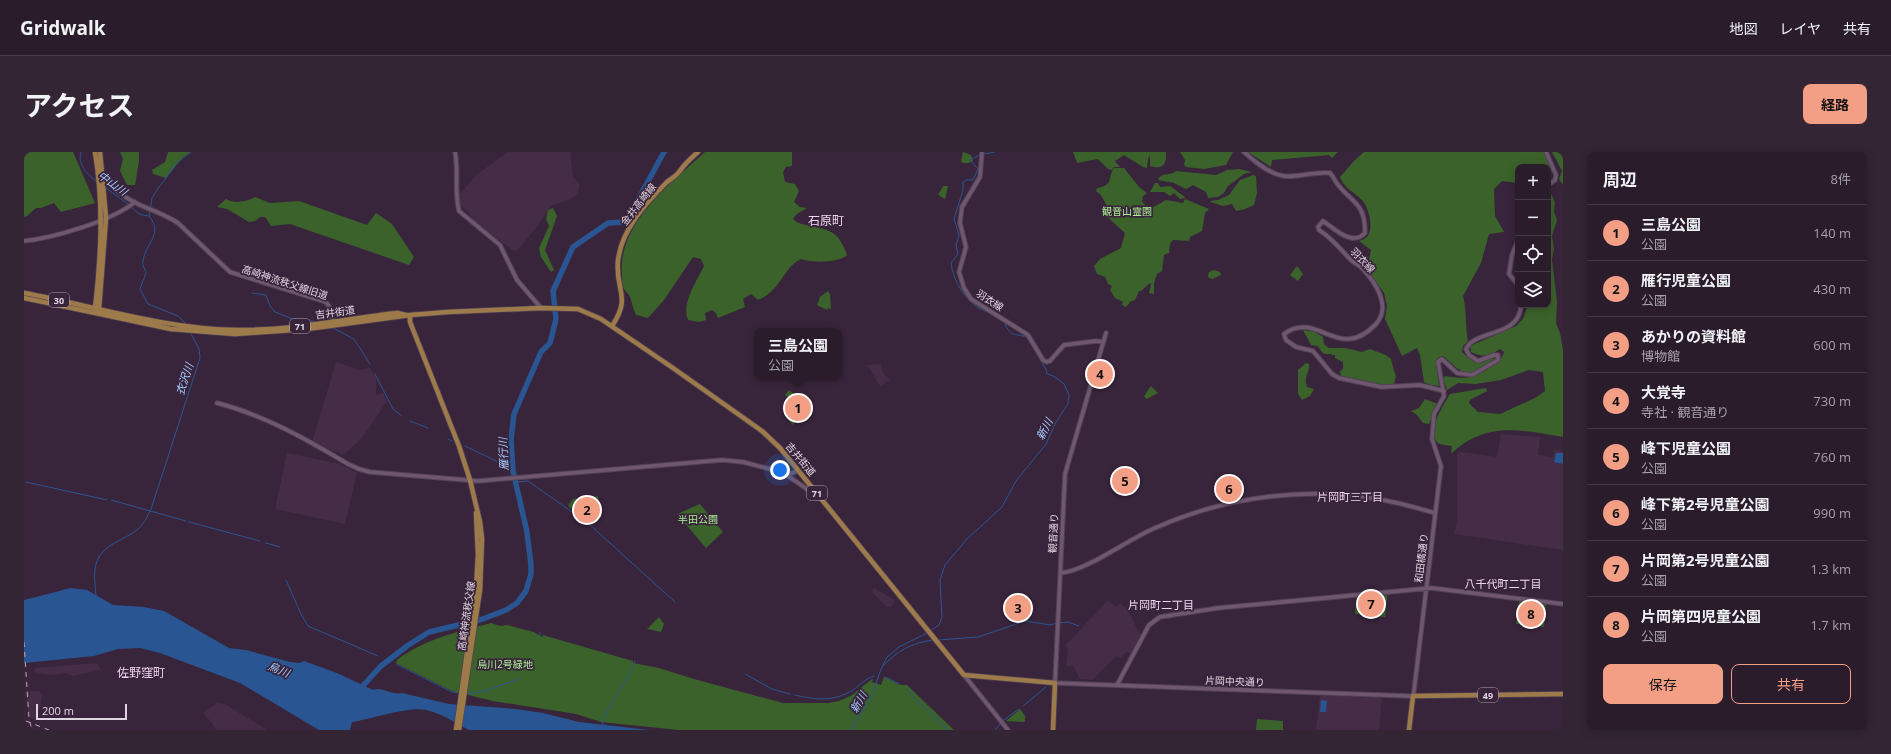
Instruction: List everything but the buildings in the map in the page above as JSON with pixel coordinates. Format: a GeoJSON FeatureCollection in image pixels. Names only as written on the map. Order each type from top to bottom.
{"type":"FeatureCollection","features":[{"type":"Feature","properties":{"kind":"main road"},"geometry":{"type":"LineString","coordinates":[[95,152],[105,190],[106,218],[97,311]]}},
{"type":"Feature","properties":{"kind":"main road"},"geometry":{"type":"LineString","coordinates":[[97,311],[101,241],[102,182],[100,152]]}},
{"type":"Feature","properties":{"kind":"main road","name":"金井高崎線"},"geometry":{"type":"LineString","coordinates":[[612,326],[620,313],[622,305],[618,262],[627,233],[633,222],[660,190],[698,152]]}},
{"type":"Feature","properties":{"kind":"main road","name":"30"},"geometry":{"type":"LineString","coordinates":[[24,293],[97,311]]}},
{"type":"Feature","properties":{"kind":"main road","name":"30"},"geometry":{"type":"LineString","coordinates":[[24,298],[97,311]]}},
{"type":"Feature","properties":{"kind":"main road","name":"吉井街道"},"geometry":{"type":"LineString","coordinates":[[97,311],[181,326],[236,330],[257,330],[410,315],[541,308],[569,308],[584,311],[612,326],[762,431],[780,448],[964,675]]}},
{"type":"Feature","properties":{"kind":"main road","name":"吉井街道"},"geometry":{"type":"LineString","coordinates":[[97,311],[194,331],[257,334],[333,323]]}},
{"type":"Feature","properties":{"kind":"main road","name":"高崎神流秩父線"},"geometry":{"type":"LineString","coordinates":[[410,315],[410,322],[459,446],[470,480],[482,539],[481,578],[457,716],[457,729]]}},
{"type":"Feature","properties":{"kind":"main road","name":"高崎神流秩父線"},"geometry":{"type":"LineString","coordinates":[[457,729],[476,608]]}},
{"type":"Feature","properties":{"kind":"main road"},"geometry":{"type":"LineString","coordinates":[[964,675],[1055,683]]}},
{"type":"Feature","properties":{"kind":"main road","name":"観音通り"},"geometry":{"type":"LineString","coordinates":[[1053,730],[1055,683]]}},
{"type":"Feature","properties":{"kind":"main road","name":"49"},"geometry":{"type":"LineString","coordinates":[[1413,696],[1563,694]]}},
{"type":"Feature","properties":{"kind":"main road","name":"和田橋通り"},"geometry":{"type":"LineString","coordinates":[[1409,730],[1413,696]]}},
{"type":"Feature","properties":{"kind":"street"},"geometry":{"type":"LineString","coordinates":[[455,152],[458,173],[457,205],[459,211],[500,245],[517,280],[541,308]]}},
{"type":"Feature","properties":{"kind":"street","name":"羽衣線"},"geometry":{"type":"LineString","coordinates":[[982,152],[980,177],[962,207],[960,223],[966,247],[959,272],[967,294],[971,299],[1028,336],[1043,360],[1047,362],[1050,361],[1064,345],[1096,341],[1103,342]]}},
{"type":"Feature","properties":{"kind":"street","name":"羽衣線"},"geometry":{"type":"LineString","coordinates":[[1244,152],[1265,168],[1283,176],[1309,173],[1330,173],[1339,186],[1360,206],[1364,214],[1365,233],[1362,237],[1356,239],[1342,235],[1323,222],[1318,226],[1319,230],[1334,241],[1351,261],[1361,267],[1378,289],[1382,299],[1380,319],[1371,328],[1354,340],[1340,339],[1316,330],[1298,327],[1284,334],[1286,340],[1296,347],[1313,351],[1332,374],[1339,378],[1382,387],[1420,385],[1444,391]]}},
{"type":"Feature","properties":{"kind":"street"},"geometry":{"type":"LineString","coordinates":[[1546,152],[1556,175],[1555,180],[1551,183]]}},
{"type":"Feature","properties":{"kind":"street","name":"高崎神流秩父線旧道"},"geometry":{"type":"LineString","coordinates":[[102,182],[115,189],[132,205],[168,216],[178,223],[230,272],[326,302],[331,308],[333,323]]}},
{"type":"Feature","properties":{"kind":"street"},"geometry":{"type":"LineString","coordinates":[[24,240],[45,238],[101,220],[132,205]]}},
{"type":"Feature","properties":{"kind":"street"},"geometry":{"type":"LineString","coordinates":[[1515,247],[1512,254],[1509,274],[1515,281]]}},
{"type":"Feature","properties":{"kind":"street"},"geometry":{"type":"LineString","coordinates":[[1444,391],[1438,367],[1440,360],[1446,362],[1457,373],[1462,375],[1472,375],[1498,360],[1500,357],[1494,355],[1478,360],[1469,355],[1466,349],[1471,342],[1500,330],[1516,321],[1520,314],[1521,308]]}},
{"type":"Feature","properties":{"kind":"street","name":"観音通り"},"geometry":{"type":"LineString","coordinates":[[1055,683],[1065,474],[1106,333]]}},
{"type":"Feature","properties":{"kind":"street","name":"和田橋通り"},"geometry":{"type":"LineString","coordinates":[[1413,696],[1442,466],[1433,443],[1433,421],[1434,414],[1442,400],[1444,391]]}},
{"type":"Feature","properties":{"kind":"street"},"geometry":{"type":"LineString","coordinates":[[217,403],[234,407],[269,420],[359,469],[442,479],[470,480],[722,460],[743,462],[776,470],[783,473],[814,496],[822,499]]}},
{"type":"Feature","properties":{"kind":"street"},"geometry":{"type":"LineString","coordinates":[[783,473],[789,474],[798,471]]}},
{"type":"Feature","properties":{"kind":"street"},"geometry":{"type":"LineString","coordinates":[[1060,573],[1079,569],[1125,542],[1179,517],[1241,500],[1314,494],[1352,496],[1388,501],[1435,513]]}},
{"type":"Feature","properties":{"kind":"street"},"geometry":{"type":"LineString","coordinates":[[1117,684],[1149,625],[1160,617],[1218,608],[1426,588],[1563,604]]}},
{"type":"Feature","properties":{"kind":"street"},"geometry":{"type":"LineString","coordinates":[[964,675],[1008,730]]}},
{"type":"Feature","properties":{"kind":"street","name":"片岡中央通り"},"geometry":{"type":"LineString","coordinates":[[1055,683],[1117,684],[1413,696]]}},
{"type":"Feature","properties":{"kind":"shaded area"},"geometry":{"type":"Polygon","coordinates":[[[508,152],[570,152],[573,177],[579,184],[579,189],[576,195],[571,199],[551,206],[517,251],[512,250],[471,218],[469,213],[460,205],[460,194],[476,175],[508,152]]]}},
{"type":"Feature","properties":{"kind":"shaded area"},"geometry":{"type":"Polygon","coordinates":[[[336,362],[359,370],[370,368],[376,378],[376,395],[383,393],[387,401],[362,438],[343,455],[312,442],[336,362]]]}},
{"type":"Feature","properties":{"kind":"shaded area"},"geometry":{"type":"Polygon","coordinates":[[[880,364],[884,374],[890,380],[880,386],[867,365],[880,364]]]}},
{"type":"Feature","properties":{"kind":"shaded area"},"geometry":{"type":"Polygon","coordinates":[[[1501,434],[1540,437],[1538,455],[1553,457],[1554,450],[1563,451],[1563,550],[1454,534],[1457,520],[1457,454],[1461,452],[1497,457],[1501,434]]]}},
{"type":"Feature","properties":{"kind":"shaded area"},"geometry":{"type":"Polygon","coordinates":[[[287,453],[340,464],[357,473],[345,524],[275,509],[287,453]]]}},
{"type":"Feature","properties":{"kind":"shaded area"},"geometry":{"type":"Polygon","coordinates":[[[874,588],[895,600],[891,607],[887,607],[872,592],[874,588]]]}},
{"type":"Feature","properties":{"kind":"shaded area"},"geometry":{"type":"Polygon","coordinates":[[[1108,600],[1116,607],[1120,603],[1127,609],[1141,636],[1131,654],[1126,652],[1121,658],[1116,656],[1093,680],[1080,679],[1073,666],[1066,666],[1068,650],[1065,646],[1108,600]]]}},
{"type":"Feature","properties":{"kind":"shaded area"},"geometry":{"type":"Polygon","coordinates":[[[97,663],[101,670],[72,676],[66,673],[50,675],[35,672],[35,668],[97,663]]]}},
{"type":"Feature","properties":{"kind":"shaded area"},"geometry":{"type":"Polygon","coordinates":[[[26,691],[39,691],[42,696],[40,709],[35,720],[29,717],[26,691]]]}},
{"type":"Feature","properties":{"kind":"shaded area"},"geometry":{"type":"Polygon","coordinates":[[[1320,695],[1382,698],[1379,730],[1316,730],[1320,695]]]}},
{"type":"Feature","properties":{"kind":"shaded area"},"geometry":{"type":"Polygon","coordinates":[[[216,703],[225,704],[267,730],[216,730],[203,713],[216,703]]]}},
{"type":"Feature","properties":{"kind":"green space"},"geometry":{"type":"Polygon","coordinates":[[[24,152],[73,152],[95,203],[61,212],[54,203],[41,208],[36,208],[24,217],[24,152]]]}},
{"type":"Feature","properties":{"kind":"green space"},"geometry":{"type":"Polygon","coordinates":[[[120,152],[139,152],[135,185],[127,185],[120,171],[123,159],[120,152]]]}},
{"type":"Feature","properties":{"kind":"green space"},"geometry":{"type":"Polygon","coordinates":[[[168,152],[190,152],[182,158],[166,178],[153,174],[152,170],[165,162],[168,152]]]}},
{"type":"Feature","properties":{"kind":"green space"},"geometry":{"type":"Polygon","coordinates":[[[705,152],[792,152],[792,166],[786,167],[783,172],[785,182],[795,184],[799,191],[794,202],[800,207],[807,208],[797,214],[793,219],[801,224],[824,229],[834,234],[838,237],[847,255],[838,260],[825,262],[801,259],[790,267],[777,285],[766,296],[758,300],[751,294],[743,299],[745,307],[718,318],[716,313],[712,310],[705,313],[706,320],[699,322],[688,320],[686,313],[688,299],[704,266],[701,259],[693,257],[664,300],[648,318],[636,315],[630,297],[622,283],[623,256],[628,239],[637,222],[662,191],[705,152]]]}},
{"type":"Feature","properties":{"kind":"green space"},"geometry":{"type":"Polygon","coordinates":[[[963,152],[971,155],[973,161],[963,163],[961,161],[963,152]]]}},
{"type":"Feature","properties":{"kind":"green space"},"geometry":{"type":"Polygon","coordinates":[[[1073,152],[1166,152],[1166,160],[1161,166],[1150,166],[1150,155],[1147,168],[1124,155],[1115,161],[1120,167],[1114,167],[1112,170],[1108,169],[1098,159],[1077,163],[1073,152]]]}},
{"type":"Feature","properties":{"kind":"green space"},"geometry":{"type":"Polygon","coordinates":[[[1180,152],[1233,152],[1226,165],[1204,169],[1186,167],[1184,165],[1185,160],[1180,152]]]}},
{"type":"Feature","properties":{"kind":"green space"},"geometry":{"type":"Polygon","coordinates":[[[1248,152],[1338,152],[1332,158],[1329,155],[1272,160],[1271,167],[1248,152]]]}},
{"type":"Feature","properties":{"kind":"green space"},"geometry":{"type":"Polygon","coordinates":[[[1364,152],[1547,152],[1551,164],[1515,164],[1515,183],[1502,181],[1494,189],[1495,216],[1504,232],[1489,234],[1481,263],[1463,296],[1468,341],[1463,346],[1462,352],[1474,361],[1478,362],[1496,357],[1479,370],[1474,372],[1465,372],[1460,370],[1443,356],[1438,358],[1436,363],[1439,386],[1431,385],[1424,382],[1420,355],[1417,348],[1402,356],[1385,319],[1387,306],[1384,293],[1367,269],[1371,250],[1359,241],[1366,238],[1370,229],[1370,219],[1367,209],[1363,201],[1344,185],[1340,177],[1364,152]]]}},
{"type":"Feature","properties":{"kind":"green space"},"geometry":{"type":"Polygon","coordinates":[[[1552,152],[1563,152],[1563,185],[1559,179],[1562,171],[1552,152]]]}},
{"type":"Feature","properties":{"kind":"green space","name":"観音山霊園"},"geometry":{"type":"Polygon","coordinates":[[[1114,168],[1124,168],[1139,187],[1147,193],[1143,196],[1142,202],[1150,209],[1166,200],[1183,203],[1185,199],[1209,209],[1205,213],[1202,231],[1190,237],[1189,241],[1173,240],[1170,244],[1169,253],[1164,255],[1162,271],[1157,274],[1154,283],[1154,294],[1149,293],[1150,283],[1139,291],[1135,300],[1130,302],[1126,307],[1122,305],[1123,302],[1115,298],[1110,290],[1112,286],[1108,284],[1105,277],[1097,274],[1094,266],[1100,259],[1121,248],[1125,233],[1103,213],[1108,208],[1101,195],[1096,191],[1097,188],[1108,183],[1114,168]]]}},
{"type":"Feature","properties":{"kind":"green space"},"geometry":{"type":"Polygon","coordinates":[[[1239,169],[1252,172],[1244,174],[1228,186],[1224,193],[1218,197],[1208,198],[1206,192],[1193,185],[1186,189],[1174,183],[1158,180],[1164,175],[1174,173],[1176,171],[1216,175],[1227,170],[1239,169]]]}},
{"type":"Feature","properties":{"kind":"green space"},"geometry":{"type":"Polygon","coordinates":[[[1253,175],[1256,176],[1257,193],[1254,205],[1236,211],[1232,204],[1223,206],[1210,201],[1218,200],[1229,195],[1240,180],[1253,175]]]}},
{"type":"Feature","properties":{"kind":"green space"},"geometry":{"type":"Polygon","coordinates":[[[1155,183],[1158,183],[1160,187],[1170,186],[1186,198],[1180,199],[1174,193],[1170,196],[1164,192],[1150,192],[1155,183]]]}},
{"type":"Feature","properties":{"kind":"green space"},"geometry":{"type":"Polygon","coordinates":[[[943,186],[948,186],[945,199],[938,195],[943,186]]]}},
{"type":"Feature","properties":{"kind":"green space"},"geometry":{"type":"Polygon","coordinates":[[[1551,193],[1555,202],[1554,212],[1557,220],[1552,236],[1554,249],[1552,259],[1557,302],[1556,323],[1560,333],[1563,350],[1563,437],[1533,432],[1504,430],[1477,436],[1451,454],[1452,446],[1438,443],[1434,433],[1437,418],[1450,394],[1486,388],[1487,391],[1470,400],[1469,403],[1478,412],[1500,414],[1535,398],[1545,391],[1543,372],[1529,370],[1501,380],[1476,384],[1458,383],[1447,390],[1443,379],[1445,376],[1459,378],[1471,377],[1488,369],[1501,357],[1504,352],[1500,349],[1489,355],[1482,356],[1471,352],[1470,346],[1516,326],[1523,319],[1527,308],[1551,308],[1551,193]]]}},
{"type":"Feature","properties":{"kind":"green space"},"geometry":{"type":"Polygon","coordinates":[[[255,197],[270,203],[299,201],[367,225],[376,213],[392,224],[414,257],[409,265],[290,224],[271,226],[265,217],[260,217],[255,221],[249,222],[227,209],[217,207],[226,199],[233,202],[240,202],[255,197]]]}},
{"type":"Feature","properties":{"kind":"green space"},"geometry":{"type":"Polygon","coordinates":[[[553,208],[557,216],[545,250],[554,270],[551,272],[541,257],[539,248],[549,226],[546,219],[548,210],[553,208]]]}},
{"type":"Feature","properties":{"kind":"green space"},"geometry":{"type":"Polygon","coordinates":[[[1297,266],[1303,274],[1298,281],[1290,275],[1297,266]]]}},
{"type":"Feature","properties":{"kind":"green space"},"geometry":{"type":"Polygon","coordinates":[[[1214,270],[1220,272],[1221,275],[1212,279],[1209,278],[1209,272],[1214,270]]]}},
{"type":"Feature","properties":{"kind":"green space"},"geometry":{"type":"Polygon","coordinates":[[[828,291],[830,294],[831,309],[828,308],[827,310],[817,305],[820,297],[828,291]]]}},
{"type":"Feature","properties":{"kind":"green space"},"geometry":{"type":"Polygon","coordinates":[[[1303,330],[1315,332],[1323,337],[1324,344],[1329,348],[1345,348],[1362,352],[1370,349],[1386,355],[1391,359],[1396,376],[1394,384],[1383,385],[1341,376],[1340,371],[1343,369],[1343,362],[1335,358],[1335,355],[1325,354],[1318,346],[1311,345],[1303,330]]]}},
{"type":"Feature","properties":{"kind":"green space"},"geometry":{"type":"Polygon","coordinates":[[[1306,363],[1309,364],[1309,370],[1306,378],[1306,384],[1307,387],[1314,389],[1310,396],[1302,400],[1298,394],[1298,370],[1306,363]]]}},
{"type":"Feature","properties":{"kind":"green space"},"geometry":{"type":"Polygon","coordinates":[[[1151,386],[1158,393],[1147,399],[1144,396],[1151,386]]]}},
{"type":"Feature","properties":{"kind":"green space"},"geometry":{"type":"Polygon","coordinates":[[[789,390],[795,395],[805,410],[793,425],[786,417],[790,414],[793,406],[789,398],[785,395],[789,390]]]}},
{"type":"Feature","properties":{"kind":"green space"},"geometry":{"type":"Polygon","coordinates":[[[1425,399],[1438,404],[1429,424],[1423,423],[1416,414],[1411,411],[1419,408],[1425,399]]]}},
{"type":"Feature","properties":{"kind":"green space"},"geometry":{"type":"Polygon","coordinates":[[[1130,469],[1138,483],[1117,493],[1114,477],[1130,469]]]}},
{"type":"Feature","properties":{"kind":"green space"},"geometry":{"type":"Polygon","coordinates":[[[1231,477],[1238,499],[1227,501],[1220,481],[1231,477]]]}},
{"type":"Feature","properties":{"kind":"green space"},"geometry":{"type":"Polygon","coordinates":[[[598,496],[600,513],[591,521],[568,506],[573,499],[598,496]]]}},
{"type":"Feature","properties":{"kind":"green space","name":"半田公園"},"geometry":{"type":"Polygon","coordinates":[[[700,504],[723,532],[706,548],[677,514],[700,504]]]}},
{"type":"Feature","properties":{"kind":"green space"},"geometry":{"type":"Polygon","coordinates":[[[1388,591],[1385,617],[1355,614],[1357,594],[1388,591]]]}},
{"type":"Feature","properties":{"kind":"green space"},"geometry":{"type":"Polygon","coordinates":[[[1521,600],[1546,603],[1544,627],[1516,624],[1519,602],[1521,600]]]}},
{"type":"Feature","properties":{"kind":"green space"},"geometry":{"type":"Polygon","coordinates":[[[659,617],[664,624],[661,632],[647,629],[659,617]]]}},
{"type":"Feature","properties":{"kind":"green space","name":"烏川2号緑地"},"geometry":{"type":"Polygon","coordinates":[[[491,623],[500,626],[507,625],[534,632],[542,637],[543,635],[633,661],[633,663],[659,668],[783,703],[828,703],[839,701],[852,695],[873,679],[872,682],[881,685],[884,677],[900,685],[907,685],[954,730],[679,730],[601,722],[576,714],[493,701],[452,691],[396,663],[397,660],[407,653],[430,641],[491,623]]]}},
{"type":"Feature","properties":{"kind":"green space"},"geometry":{"type":"Polygon","coordinates":[[[1020,709],[1025,716],[1025,722],[1006,721],[1020,709]]]}},
{"type":"Feature","properties":{"kind":"green space"},"geometry":{"type":"Polygon","coordinates":[[[1257,719],[1283,721],[1283,730],[1256,730],[1257,719]]]}},
{"type":"Feature","properties":{"kind":"water"},"geometry":{"type":"Polygon","coordinates":[[[1556,453],[1563,453],[1563,464],[1554,462],[1556,453]]]}},
{"type":"Feature","properties":{"kind":"water","name":"烏川"},"geometry":{"type":"Polygon","coordinates":[[[71,588],[87,590],[113,605],[144,607],[164,611],[229,648],[246,650],[290,662],[300,663],[304,661],[337,673],[373,690],[380,689],[398,694],[402,693],[449,704],[515,709],[543,713],[579,722],[649,730],[469,730],[437,713],[419,709],[400,711],[352,722],[350,730],[319,730],[240,683],[160,653],[140,648],[118,649],[94,656],[24,663],[24,600],[71,588]]]}},
{"type":"Feature","properties":{"kind":"water"},"geometry":{"type":"Polygon","coordinates":[[[1321,700],[1327,701],[1326,712],[1320,712],[1321,700]]]}},
{"type":"Feature","properties":{"kind":"waterway","name":"中山川"},"geometry":{"type":"LineString","coordinates":[[81,152],[80,161],[82,165],[86,172],[96,181]]}},
{"type":"Feature","properties":{"kind":"waterway","name":"衣沢川"},"geometry":{"type":"LineString","coordinates":[[186,324],[178,316],[148,304],[140,289],[146,273],[143,264],[144,255],[152,239],[155,228],[149,216],[152,198],[177,163],[191,152]]}},
{"type":"Feature","properties":{"kind":"waterway","name":"雁行川"},"geometry":{"type":"LineString","coordinates":[[358,691],[381,666],[407,646],[429,632],[480,620],[506,610],[517,603],[526,591],[531,574],[531,565],[527,532],[513,471],[511,440],[514,414],[541,352],[550,343],[556,319],[553,291],[573,247],[608,223],[626,222],[664,152]]}},
{"type":"Feature","properties":{"kind":"waterway","name":"新川"},"geometry":{"type":"LineString","coordinates":[[984,154],[995,152]]}},
{"type":"Feature","properties":{"kind":"waterway","name":"新川"},"geometry":{"type":"LineString","coordinates":[[981,154],[970,160],[978,169],[973,180],[966,180],[963,182],[963,190],[954,219],[959,235],[956,245],[958,254],[951,263],[955,278],[963,293],[975,305],[982,310],[989,312]]}},
{"type":"Feature","properties":{"kind":"waterway","name":"中山川"},"geometry":{"type":"LineString","coordinates":[[106,188],[129,205]]}},
{"type":"Feature","properties":{"kind":"waterway","name":"中山川"},"geometry":{"type":"LineString","coordinates":[[131,207],[139,214],[148,216]]}},
{"type":"Feature","properties":{"kind":"waterway"},"geometry":{"type":"LineString","coordinates":[[252,293],[266,295],[270,306],[275,312],[293,319],[319,322]]}},
{"type":"Feature","properties":{"kind":"waterway","name":"新川"},"geometry":{"type":"LineString","coordinates":[[1005,323],[1009,331],[1012,333],[1028,338]]}},
{"type":"Feature","properties":{"kind":"waterway"},"geometry":{"type":"LineString","coordinates":[[333,328],[354,339],[370,364]]}},
{"type":"Feature","properties":{"kind":"waterway","name":"衣沢川"},"geometry":{"type":"LineString","coordinates":[[96,595],[95,569],[100,555],[109,546],[138,529],[144,522],[151,509],[200,358],[199,349],[190,332]]}},
{"type":"Feature","properties":{"kind":"waterway","name":"新川"},"geometry":{"type":"LineString","coordinates":[[930,631],[939,625],[942,617],[940,580],[945,565],[967,539],[1002,507],[1016,481],[1046,444],[1056,422],[1068,404],[1069,395],[1064,384],[1055,377],[1046,373],[1047,371],[1034,348]]}},
{"type":"Feature","properties":{"kind":"waterway"},"geometry":{"type":"LineString","coordinates":[[375,374],[393,409],[402,416]]}},
{"type":"Feature","properties":{"kind":"waterway"},"geometry":{"type":"LineString","coordinates":[[410,421],[428,428]]}},
{"type":"Feature","properties":{"kind":"waterway"},"geometry":{"type":"LineString","coordinates":[[448,439],[452,441]]}},
{"type":"Feature","properties":{"kind":"waterway"},"geometry":{"type":"LineString","coordinates":[[465,446],[513,469]]}},
{"type":"Feature","properties":{"kind":"waterway"},"geometry":{"type":"LineString","coordinates":[[517,482],[528,481],[589,524],[675,602]]}},
{"type":"Feature","properties":{"kind":"waterway"},"geometry":{"type":"LineString","coordinates":[[26,482],[107,500]]}},
{"type":"Feature","properties":{"kind":"waterway","name":"衣沢川"},"geometry":{"type":"LineString","coordinates":[[111,500],[186,521]]}},
{"type":"Feature","properties":{"kind":"waterway"},"geometry":{"type":"LineString","coordinates":[[189,522],[260,541]]}},
{"type":"Feature","properties":{"kind":"waterway"},"geometry":{"type":"LineString","coordinates":[[266,543],[280,547]]}},
{"type":"Feature","properties":{"kind":"waterway"},"geometry":{"type":"LineString","coordinates":[[286,580],[308,626],[378,656]]}},
{"type":"Feature","properties":{"kind":"waterway"},"geometry":{"type":"LineString","coordinates":[[938,640],[978,637],[1025,621],[1051,625],[1056,623]]}},
{"type":"Feature","properties":{"kind":"waterway"},"geometry":{"type":"LineString","coordinates":[[1059,623],[1068,622],[1079,626]]}},
{"type":"Feature","properties":{"kind":"waterway","name":"新川"},"geometry":{"type":"LineString","coordinates":[[851,730],[872,696],[881,669],[887,657],[899,647],[927,633]]}},
{"type":"Feature","properties":{"kind":"waterway"},"geometry":{"type":"LineString","coordinates":[[882,667],[899,652],[918,643],[933,640]]}},
{"type":"Feature","properties":{"kind":"waterway"},"geometry":{"type":"LineString","coordinates":[[602,725],[608,709],[628,677],[635,661]]}},
{"type":"Feature","properties":{"kind":"waterway"},"geometry":{"type":"LineString","coordinates":[[396,664],[452,692],[460,693]]}},
{"type":"Feature","properties":{"kind":"waterway"},"geometry":{"type":"LineString","coordinates":[[745,674],[772,689],[790,694]]}},
{"type":"Feature","properties":{"kind":"waterway"},"geometry":{"type":"LineString","coordinates":[[795,695],[818,699],[839,697],[853,690],[874,676]]}},
{"type":"Feature","properties":{"kind":"waterway"},"geometry":{"type":"LineString","coordinates":[[885,677],[900,684]]}},
{"type":"Feature","properties":{"kind":"waterway"},"geometry":{"type":"LineString","coordinates":[[467,694],[485,691],[519,679]]}},
{"type":"Feature","properties":{"kind":"waterway"},"geometry":{"type":"LineString","coordinates":[[1023,706],[1046,687]]}},
{"type":"Feature","properties":{"kind":"waterway"},"geometry":{"type":"LineString","coordinates":[[907,690],[948,730]]}},
{"type":"Feature","properties":{"kind":"waterway"},"geometry":{"type":"LineString","coordinates":[[1004,720],[1019,709]]}},
{"type":"Feature","properties":{"kind":"waterway"},"geometry":{"type":"LineString","coordinates":[[995,730],[1000,724]]}},
{"type":"Feature","properties":{"kind":"railway"},"geometry":{"type":"LineString","coordinates":[[24,642],[29,719],[32,730]]}},
{"type":"Feature","properties":{"kind":"railway"},"geometry":{"type":"LineString","coordinates":[[26,721],[49,730]]}},
{"type":"Feature","properties":{"kind":"place","name":"大覚寺"},"geometry":{"type":"Point","coordinates":[1100,374]}},
{"type":"Feature","properties":{"kind":"place","name":"三島公園"},"geometry":{"type":"Point","coordinates":[798,408]}},
{"type":"Feature","properties":{"kind":"place","name":"峰下児童公園"},"geometry":{"type":"Point","coordinates":[1125,481]}},
{"type":"Feature","properties":{"kind":"place","name":"峰下第2号児童公園"},"geometry":{"type":"Point","coordinates":[1229,489]}},
{"type":"Feature","properties":{"kind":"place","name":"雁行児童公園"},"geometry":{"type":"Point","coordinates":[587,510]}},
{"type":"Feature","properties":{"kind":"place","name":"片岡第2号児童公園"},"geometry":{"type":"Point","coordinates":[1371,604]}},
{"type":"Feature","properties":{"kind":"place","name":"あかりの資料館"},"geometry":{"type":"Point","coordinates":[1018,608]}},
{"type":"Feature","properties":{"kind":"place","name":"片岡第四児童公園"},"geometry":{"type":"Point","coordinates":[1531,614]}},
{"type":"Feature","properties":{"kind":"district","name":"石原町"},"geometry":{"type":"Point","coordinates":[826,220]}},
{"type":"Feature","properties":{"kind":"district","name":"片岡町三丁目"},"geometry":{"type":"Point","coordinates":[1350,496]}},
{"type":"Feature","properties":{"kind":"district","name":"八千代町二丁目"},"geometry":{"type":"Point","coordinates":[1503,583]}},
{"type":"Feature","properties":{"kind":"district","name":"片岡町二丁目"},"geometry":{"type":"Point","coordinates":[1161,604]}},
{"type":"Feature","properties":{"kind":"district","name":"佐野窪町"},"geometry":{"type":"Point","coordinates":[141,672]}}]}
